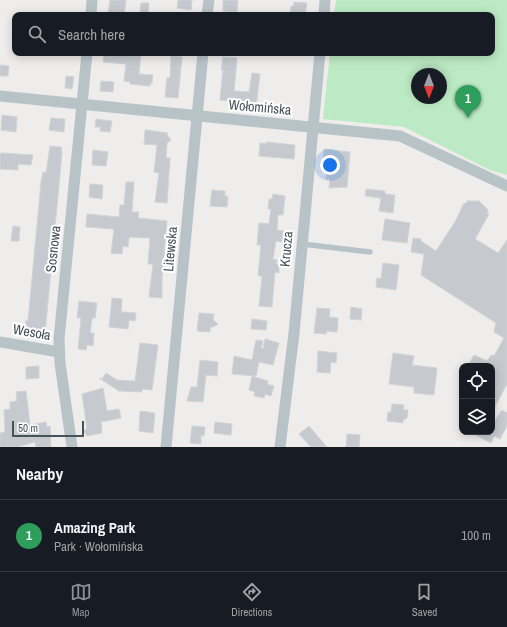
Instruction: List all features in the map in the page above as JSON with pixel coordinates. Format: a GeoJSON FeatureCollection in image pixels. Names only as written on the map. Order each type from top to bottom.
{"type":"FeatureCollection","features":[{"type":"Feature","properties":{"kind":"street"},"geometry":{"type":"LineString","coordinates":[[91,12],[92,0]]}},
{"type":"Feature","properties":{"kind":"street"},"geometry":{"type":"LineString","coordinates":[[207,12],[209,0]]}},
{"type":"Feature","properties":{"kind":"street"},"geometry":{"type":"LineString","coordinates":[[324,12],[325,0]]}},
{"type":"Feature","properties":{"kind":"street","name":"Sosnowa"},"geometry":{"type":"LineString","coordinates":[[72,447],[59,352],[87,56]]}},
{"type":"Feature","properties":{"kind":"street","name":"Litewska"},"geometry":{"type":"LineString","coordinates":[[166,447],[204,56]]}},
{"type":"Feature","properties":{"kind":"street","name":"Krucza"},"geometry":{"type":"LineString","coordinates":[[280,447],[294,333],[320,56]]}},
{"type":"Feature","properties":{"kind":"street","name":"Wołomińska"},"geometry":{"type":"LineString","coordinates":[[0,96],[83,103],[400,136],[507,186]]}},
{"type":"Feature","properties":{"kind":"street","name":"Wesoła"},"geometry":{"type":"LineString","coordinates":[[0,342],[59,352]]}},
{"type":"Feature","properties":{"kind":"lane"},"geometry":{"type":"LineString","coordinates":[[302,244],[370,252]]}},
{"type":"Feature","properties":{"kind":"green space"},"geometry":{"type":"Polygon","coordinates":[[[336,0],[507,0],[507,175],[490,170],[404,127],[323,119],[330,56],[495,56],[495,12],[334,12],[336,0]]]}},
{"type":"Feature","properties":{"kind":"building"},"geometry":{"type":"Polygon","coordinates":[[[110,0],[126,0],[124,12],[108,12],[110,0]]]}},
{"type":"Feature","properties":{"kind":"building"},"geometry":{"type":"Polygon","coordinates":[[[178,0],[192,0],[191,10],[177,8],[178,0]]]}},
{"type":"Feature","properties":{"kind":"building"},"geometry":{"type":"Polygon","coordinates":[[[223,0],[238,0],[237,12],[223,11],[223,0]]]}},
{"type":"Feature","properties":{"kind":"building"},"geometry":{"type":"Polygon","coordinates":[[[294,2],[307,3],[306,12],[290,12],[291,6],[293,7],[294,2]]]}},
{"type":"Feature","properties":{"kind":"building"},"geometry":{"type":"Polygon","coordinates":[[[141,3],[149,3],[148,12],[140,12],[141,3]]]}},
{"type":"Feature","properties":{"kind":"building"},"geometry":{"type":"Polygon","coordinates":[[[104,56],[141,56],[139,74],[153,75],[152,83],[150,86],[130,84],[130,82],[124,81],[126,64],[103,62],[104,56]]]}},
{"type":"Feature","properties":{"kind":"building"},"geometry":{"type":"Polygon","coordinates":[[[171,56],[182,57],[178,98],[165,97],[167,78],[170,78],[171,56]]]}},
{"type":"Feature","properties":{"kind":"building"},"geometry":{"type":"Polygon","coordinates":[[[223,57],[237,58],[234,91],[249,92],[252,73],[260,74],[256,108],[243,106],[244,103],[220,100],[223,57]]]}},
{"type":"Feature","properties":{"kind":"building"},"geometry":{"type":"Polygon","coordinates":[[[0,65],[9,66],[8,76],[0,76],[0,65]]]}},
{"type":"Feature","properties":{"kind":"building"},"geometry":{"type":"Polygon","coordinates":[[[66,76],[74,77],[72,89],[65,88],[66,76]]]}},
{"type":"Feature","properties":{"kind":"building"},"geometry":{"type":"Polygon","coordinates":[[[101,81],[114,82],[113,92],[100,91],[101,81]]]}},
{"type":"Feature","properties":{"kind":"building"},"geometry":{"type":"Polygon","coordinates":[[[2,115],[17,117],[16,132],[1,130],[2,115]]]}},
{"type":"Feature","properties":{"kind":"building"},"geometry":{"type":"Polygon","coordinates":[[[51,118],[65,119],[64,132],[49,130],[51,118]]]}},
{"type":"Feature","properties":{"kind":"building"},"geometry":{"type":"Polygon","coordinates":[[[96,119],[112,121],[110,132],[100,131],[101,127],[95,127],[96,119]]]}},
{"type":"Feature","properties":{"kind":"building"},"geometry":{"type":"Polygon","coordinates":[[[145,130],[168,133],[167,135],[171,140],[167,143],[166,158],[170,158],[167,203],[155,202],[159,173],[154,172],[157,145],[144,144],[145,130]]]}},
{"type":"Feature","properties":{"kind":"building"},"geometry":{"type":"Polygon","coordinates":[[[266,142],[295,145],[294,159],[259,156],[260,143],[266,144],[266,142]]]}},
{"type":"Feature","properties":{"kind":"building"},"geometry":{"type":"Polygon","coordinates":[[[50,146],[61,147],[62,153],[45,334],[25,332],[26,320],[28,321],[41,182],[43,172],[46,173],[50,146]]]}},
{"type":"Feature","properties":{"kind":"building"},"geometry":{"type":"Polygon","coordinates":[[[324,149],[350,152],[347,187],[329,188],[330,179],[326,179],[327,162],[323,162],[324,149]]]}},
{"type":"Feature","properties":{"kind":"building"},"geometry":{"type":"Polygon","coordinates":[[[93,150],[108,152],[106,166],[92,165],[93,150]]]}},
{"type":"Feature","properties":{"kind":"building"},"geometry":{"type":"Polygon","coordinates":[[[0,154],[33,155],[31,165],[18,164],[18,170],[0,169],[0,154]]]}},
{"type":"Feature","properties":{"kind":"building"},"geometry":{"type":"Polygon","coordinates":[[[126,182],[134,182],[132,212],[139,212],[138,218],[167,221],[162,278],[162,298],[149,297],[153,264],[148,264],[150,238],[129,237],[128,247],[123,246],[122,254],[111,253],[114,229],[86,227],[87,214],[119,217],[120,205],[124,205],[126,182]]]}},
{"type":"Feature","properties":{"kind":"building"},"geometry":{"type":"Polygon","coordinates":[[[90,184],[103,185],[102,199],[89,197],[90,184]]]}},
{"type":"Feature","properties":{"kind":"building"},"geometry":{"type":"Polygon","coordinates":[[[366,189],[385,191],[385,194],[395,195],[393,213],[379,211],[381,198],[365,196],[366,189]]]}},
{"type":"Feature","properties":{"kind":"building"},"geometry":{"type":"Polygon","coordinates":[[[212,190],[225,191],[225,196],[228,196],[227,207],[210,206],[212,190]]]}},
{"type":"Feature","properties":{"kind":"building"},"geometry":{"type":"Polygon","coordinates":[[[273,194],[285,196],[283,215],[278,215],[277,230],[284,231],[283,242],[276,241],[273,259],[277,260],[276,264],[279,264],[279,273],[275,272],[272,307],[259,306],[262,276],[258,276],[261,245],[257,245],[259,223],[269,224],[271,209],[268,209],[269,199],[272,199],[273,194]]]}},
{"type":"Feature","properties":{"kind":"building"},"geometry":{"type":"Polygon","coordinates":[[[467,201],[479,201],[488,210],[487,213],[489,214],[475,239],[498,253],[507,240],[507,384],[495,406],[495,363],[470,363],[474,355],[487,361],[491,355],[494,356],[504,338],[494,332],[496,323],[421,275],[424,254],[411,252],[413,238],[421,239],[421,241],[436,251],[455,222],[464,203],[466,204],[467,201]]]}},
{"type":"Feature","properties":{"kind":"building"},"geometry":{"type":"Polygon","coordinates":[[[385,219],[410,223],[407,243],[382,240],[385,219]]]}},
{"type":"Feature","properties":{"kind":"building"},"geometry":{"type":"Polygon","coordinates":[[[13,226],[20,227],[19,241],[11,241],[13,226]]]}},
{"type":"Feature","properties":{"kind":"building"},"geometry":{"type":"Polygon","coordinates":[[[383,263],[399,265],[396,290],[376,287],[377,278],[381,279],[383,263]]]}},
{"type":"Feature","properties":{"kind":"building"},"geometry":{"type":"Polygon","coordinates":[[[112,298],[122,299],[121,312],[136,313],[135,321],[129,320],[128,329],[109,327],[112,298]]]}},
{"type":"Feature","properties":{"kind":"building"},"geometry":{"type":"Polygon","coordinates":[[[79,301],[97,303],[95,318],[92,318],[90,333],[94,333],[93,346],[87,345],[86,350],[78,349],[81,318],[77,318],[79,301]]]}},
{"type":"Feature","properties":{"kind":"building"},"geometry":{"type":"Polygon","coordinates":[[[351,307],[362,309],[361,320],[350,319],[351,307]]]}},
{"type":"Feature","properties":{"kind":"building"},"geometry":{"type":"Polygon","coordinates":[[[317,308],[330,309],[329,317],[338,318],[337,332],[327,331],[326,334],[314,333],[317,308]]]}},
{"type":"Feature","properties":{"kind":"building"},"geometry":{"type":"Polygon","coordinates":[[[199,313],[214,314],[213,320],[218,324],[210,327],[210,332],[197,331],[199,313]]]}},
{"type":"Feature","properties":{"kind":"building"},"geometry":{"type":"Polygon","coordinates":[[[252,319],[267,321],[266,330],[251,329],[252,319]]]}},
{"type":"Feature","properties":{"kind":"building"},"geometry":{"type":"Polygon","coordinates":[[[265,339],[279,343],[273,365],[259,362],[256,376],[232,374],[234,356],[252,360],[256,340],[263,341],[261,348],[263,349],[265,339]]]}},
{"type":"Feature","properties":{"kind":"building"},"geometry":{"type":"Polygon","coordinates":[[[140,343],[158,345],[152,390],[142,389],[142,392],[119,391],[99,378],[102,379],[106,373],[117,380],[135,381],[140,343]]]}},
{"type":"Feature","properties":{"kind":"building"},"geometry":{"type":"Polygon","coordinates":[[[318,351],[337,353],[336,363],[331,362],[330,373],[317,372],[318,351]]]}},
{"type":"Feature","properties":{"kind":"building"},"geometry":{"type":"Polygon","coordinates":[[[393,353],[414,356],[412,365],[437,368],[434,395],[414,393],[414,387],[389,384],[393,353]]]}},
{"type":"Feature","properties":{"kind":"building"},"geometry":{"type":"Polygon","coordinates":[[[200,360],[218,362],[217,376],[206,375],[203,402],[187,401],[191,387],[197,387],[200,360]]]}},
{"type":"Feature","properties":{"kind":"building"},"geometry":{"type":"Polygon","coordinates":[[[39,366],[39,378],[26,379],[26,367],[39,366]]]}},
{"type":"Feature","properties":{"kind":"building"},"geometry":{"type":"Polygon","coordinates":[[[252,376],[268,381],[267,384],[274,386],[271,396],[265,394],[264,398],[254,396],[255,392],[249,390],[252,376]]]}},
{"type":"Feature","properties":{"kind":"building"},"geometry":{"type":"Polygon","coordinates":[[[103,388],[107,411],[119,409],[121,418],[101,422],[102,433],[87,436],[84,431],[87,428],[82,394],[103,388]]]}},
{"type":"Feature","properties":{"kind":"building"},"geometry":{"type":"Polygon","coordinates":[[[26,391],[30,425],[46,422],[47,427],[50,426],[51,447],[36,447],[35,442],[17,447],[0,447],[0,433],[5,432],[4,410],[10,409],[10,402],[17,401],[16,392],[26,391]]]}},
{"type":"Feature","properties":{"kind":"building"},"geometry":{"type":"Polygon","coordinates":[[[392,404],[404,405],[403,410],[408,410],[407,418],[403,420],[403,423],[387,421],[388,412],[391,412],[392,404]]]}},
{"type":"Feature","properties":{"kind":"building"},"geometry":{"type":"Polygon","coordinates":[[[502,410],[507,413],[507,426],[500,439],[494,436],[491,443],[476,435],[495,435],[495,420],[502,410]]]}},
{"type":"Feature","properties":{"kind":"building"},"geometry":{"type":"Polygon","coordinates":[[[140,411],[155,413],[153,433],[139,431],[140,411]]]}},
{"type":"Feature","properties":{"kind":"building"},"geometry":{"type":"Polygon","coordinates":[[[215,422],[232,424],[231,435],[214,433],[215,422]]]}},
{"type":"Feature","properties":{"kind":"building"},"geometry":{"type":"Polygon","coordinates":[[[192,426],[205,427],[204,436],[201,435],[201,444],[190,443],[192,426]]]}},
{"type":"Feature","properties":{"kind":"building"},"geometry":{"type":"Polygon","coordinates":[[[309,426],[327,447],[311,447],[299,434],[309,426]]]}},
{"type":"Feature","properties":{"kind":"building"},"geometry":{"type":"Polygon","coordinates":[[[347,434],[360,435],[359,447],[346,447],[347,434]]]}},
{"type":"Feature","properties":{"kind":"place","name":"Amazing Park"},"geometry":{"type":"Point","coordinates":[468,118]}}]}
